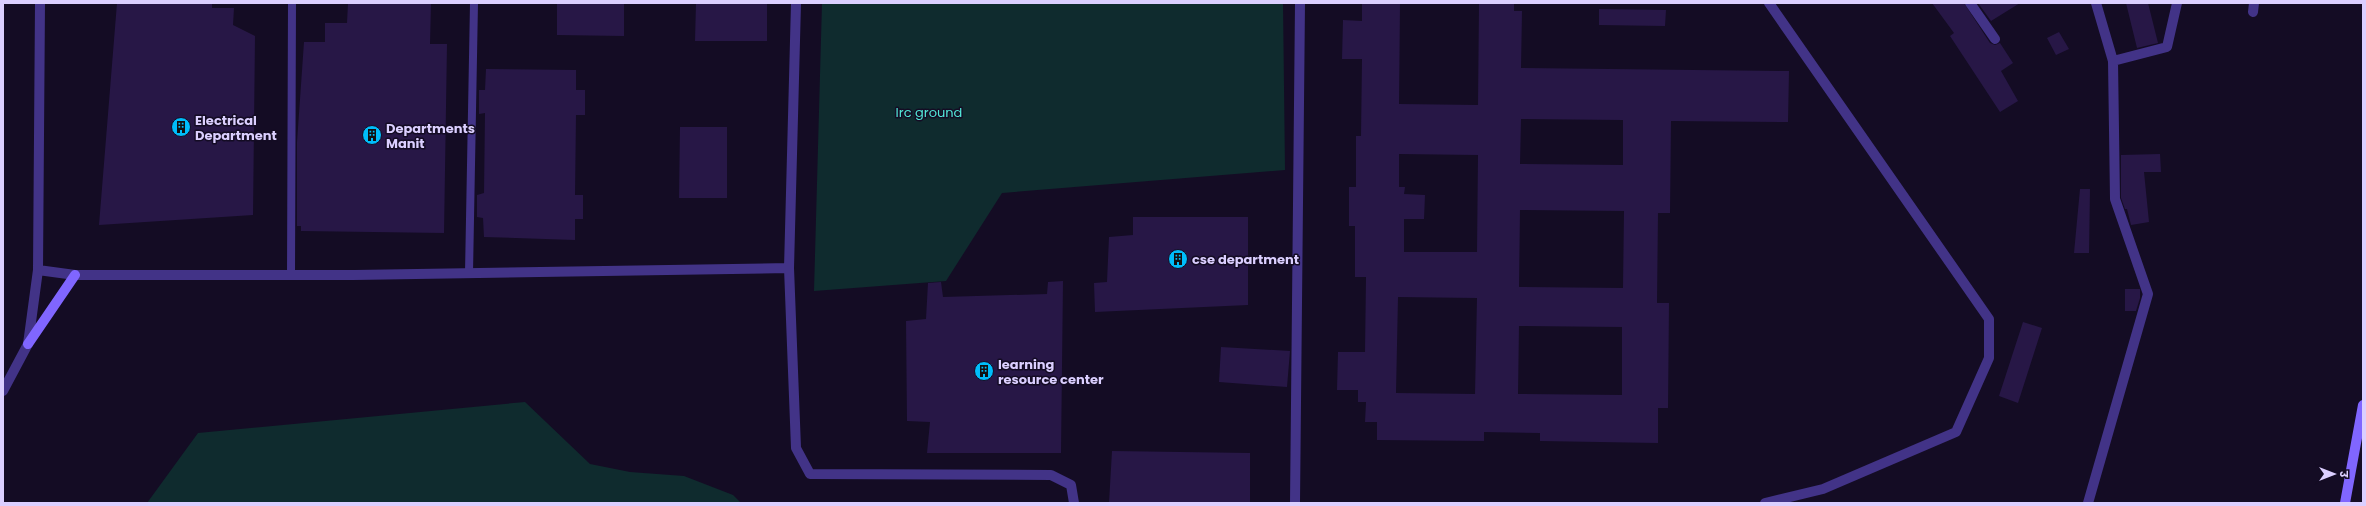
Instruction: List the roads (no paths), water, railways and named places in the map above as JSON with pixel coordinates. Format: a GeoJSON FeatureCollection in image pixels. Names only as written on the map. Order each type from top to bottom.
{"type":"FeatureCollection","features":[{"type":"Feature","properties":{"kind":"main road"},"geometry":{"type":"LineString","coordinates":[[28,344],[75,275]]}},
{"type":"Feature","properties":{"kind":"main road"},"geometry":{"type":"LineString","coordinates":[[2345,503],[2363,405]]}},
{"type":"Feature","properties":{"kind":"street"},"geometry":{"type":"LineString","coordinates":[[3,391],[28,344],[38,270],[40,3]]}},
{"type":"Feature","properties":{"kind":"street"},"geometry":{"type":"LineString","coordinates":[[796,3],[789,268],[796,448],[810,474],[1051,475],[1071,485],[1074,503]]}},
{"type":"Feature","properties":{"kind":"street"},"geometry":{"type":"LineString","coordinates":[[1295,503],[1300,3]]}},
{"type":"Feature","properties":{"kind":"street"},"geometry":{"type":"LineString","coordinates":[[1765,503],[1823,489],[1956,432],[1989,358],[1989,319],[1769,3]]}},
{"type":"Feature","properties":{"kind":"street"},"geometry":{"type":"LineString","coordinates":[[1970,3],[1994,39]]}},
{"type":"Feature","properties":{"kind":"street"},"geometry":{"type":"LineString","coordinates":[[2088,503],[2148,294],[2115,199],[2113,61],[2096,3]]}},
{"type":"Feature","properties":{"kind":"street"},"geometry":{"type":"LineString","coordinates":[[2113,61],[2167,47],[2177,3]]}},
{"type":"Feature","properties":{"kind":"street"},"geometry":{"type":"LineString","coordinates":[[38,270],[75,275],[291,275],[789,268]]}},
{"type":"Feature","properties":{"kind":"lane"},"geometry":{"type":"LineString","coordinates":[[291,275],[292,3]]}},
{"type":"Feature","properties":{"kind":"lane"},"geometry":{"type":"LineString","coordinates":[[469,273],[474,3]]}},
{"type":"Feature","properties":{"kind":"place","name":"Electrical Department"},"geometry":{"type":"Point","coordinates":[181,127]}},
{"type":"Feature","properties":{"kind":"place","name":"Departments Manit"},"geometry":{"type":"Point","coordinates":[372,135]}},
{"type":"Feature","properties":{"kind":"place","name":"cse department"},"geometry":{"type":"Point","coordinates":[1178,259]}},
{"type":"Feature","properties":{"kind":"place","name":"learning resource center"},"geometry":{"type":"Point","coordinates":[984,371]}},
{"type":"Feature","properties":{"kind":"park label","name":"lrc ground"},"geometry":{"type":"Point","coordinates":[929,112]}}]}
